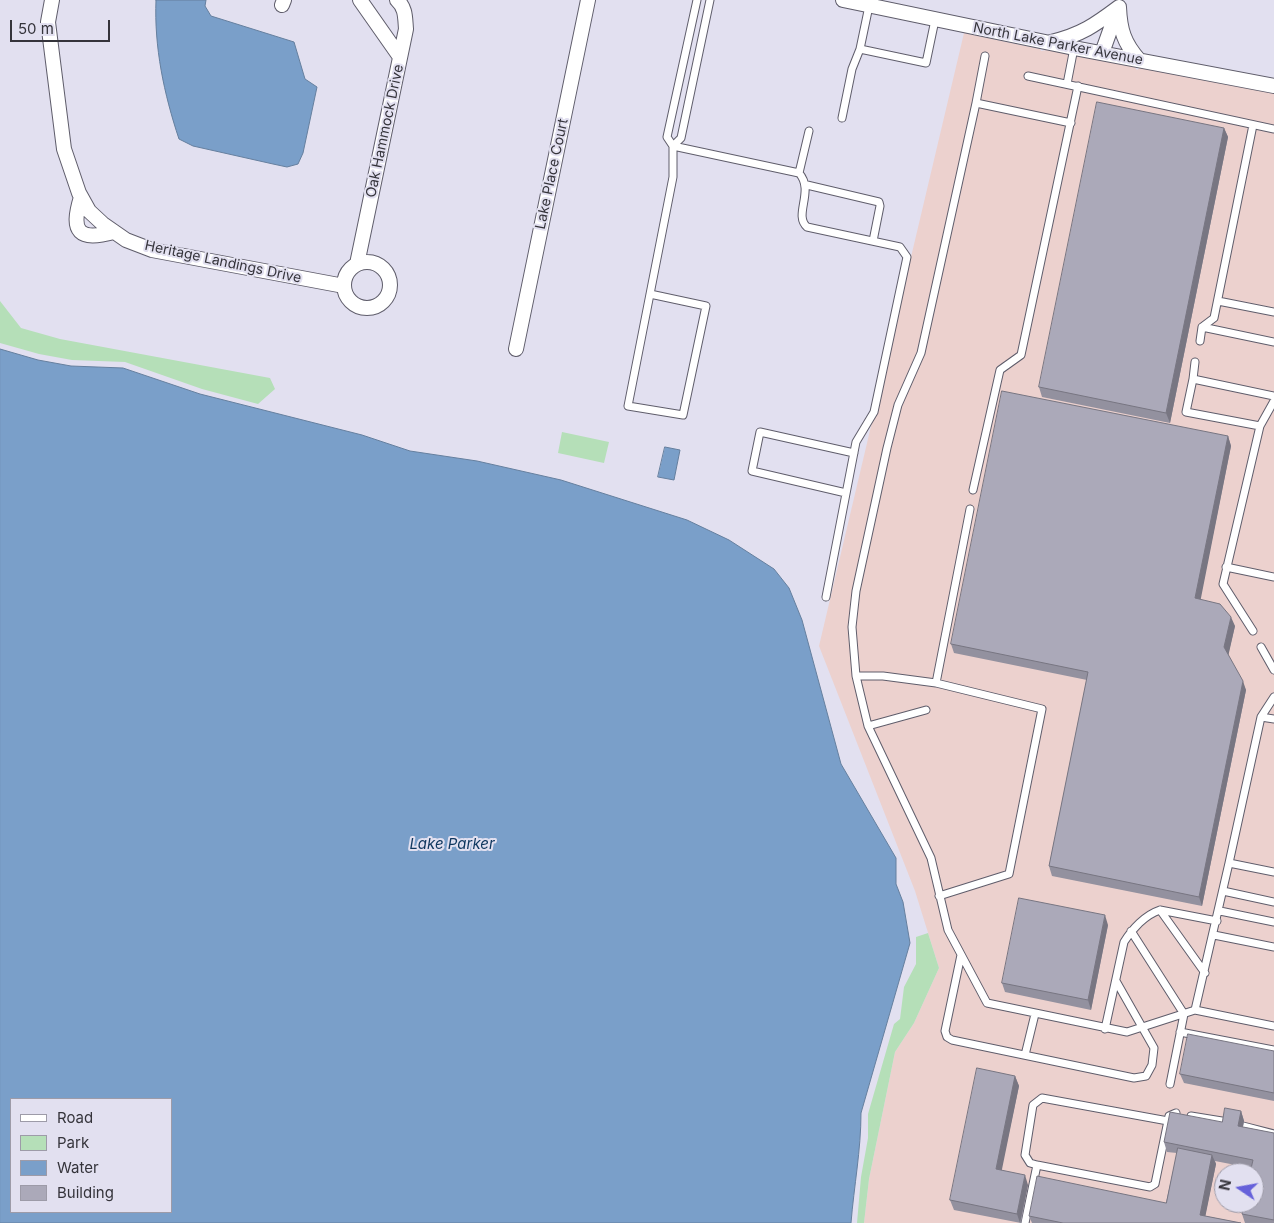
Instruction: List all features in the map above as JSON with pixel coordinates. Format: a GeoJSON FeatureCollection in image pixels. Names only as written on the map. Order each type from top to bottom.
{"type":"FeatureCollection","features":[{"type":"Feature","properties":{"kind":"street","name":"Heritage Landings Drive"},"geometry":{"type":"LineString","coordinates":[[52,0],[48,22],[64,149],[81,197],[89,211],[126,240],[152,250],[344,286]]}},
{"type":"Feature","properties":{"kind":"street"},"geometry":{"type":"LineString","coordinates":[[360,0],[400,58]]}},
{"type":"Feature","properties":{"kind":"street","name":"Oak Hammock Drive"},"geometry":{"type":"LineString","coordinates":[[357,264],[406,29],[402,4],[397,0]]}},
{"type":"Feature","properties":{"kind":"street","name":"Lake Place Court"},"geometry":{"type":"LineString","coordinates":[[516,349],[588,0]]}},
{"type":"Feature","properties":{"kind":"street","name":"North Lake Parker Avenue"},"geometry":{"type":"LineString","coordinates":[[843,0],[869,6],[896,5],[935,20],[1274,86]]}},
{"type":"Feature","properties":{"kind":"street"},"geometry":{"type":"LineString","coordinates":[[1046,43],[1073,37],[1088,30],[1121,4]]}},
{"type":"Feature","properties":{"kind":"street"},"geometry":{"type":"LineString","coordinates":[[1102,53],[1121,4]]}},
{"type":"Feature","properties":{"kind":"street"},"geometry":{"type":"LineString","coordinates":[[1121,4],[1122,35],[1126,45],[1138,60]]}},
{"type":"Feature","properties":{"kind":"street"},"geometry":{"type":"LineString","coordinates":[[81,197],[76,216],[76,225],[81,232],[92,237],[114,232]]}},
{"type":"Feature","properties":{"kind":"street"},"geometry":{"type":"LineString","coordinates":[[371,262],[384,269],[390,282],[387,296],[376,306],[362,307],[350,300],[344,286],[347,273],[357,264],[371,262]]}},
{"type":"Feature","properties":{"kind":"lane"},"geometry":{"type":"LineString","coordinates":[[650,294],[706,306],[683,416],[628,406],[650,294],[673,177],[673,146],[667,137],[696,0]]}},
{"type":"Feature","properties":{"kind":"lane"},"geometry":{"type":"LineString","coordinates":[[673,146],[681,138],[710,0]]}},
{"type":"Feature","properties":{"kind":"lane"},"geometry":{"type":"LineString","coordinates":[[842,118],[852,69],[860,49],[869,6]]}},
{"type":"Feature","properties":{"kind":"lane"},"geometry":{"type":"LineString","coordinates":[[860,49],[926,63],[935,20]]}},
{"type":"Feature","properties":{"kind":"lane"},"geometry":{"type":"LineString","coordinates":[[1067,84],[1074,48]]}},
{"type":"Feature","properties":{"kind":"lane"},"geometry":{"type":"LineString","coordinates":[[985,56],[931,316],[921,352],[898,405],[856,591],[852,628],[856,676],[868,726],[931,858],[948,930],[987,1003],[1127,1032],[1195,1010],[1274,1026]]}},
{"type":"Feature","properties":{"kind":"lane"},"geometry":{"type":"LineString","coordinates":[[1028,76],[1274,129]]}},
{"type":"Feature","properties":{"kind":"lane"},"geometry":{"type":"LineString","coordinates":[[973,490],[1000,370],[1021,355],[1046,229],[1078,86]]}},
{"type":"Feature","properties":{"kind":"lane"},"geometry":{"type":"LineString","coordinates":[[976,102],[1071,123]]}},
{"type":"Feature","properties":{"kind":"lane"},"geometry":{"type":"LineString","coordinates":[[1200,340],[1202,327],[1214,318],[1253,126]]}},
{"type":"Feature","properties":{"kind":"lane"},"geometry":{"type":"LineString","coordinates":[[799,173],[808,130]]}},
{"type":"Feature","properties":{"kind":"lane"},"geometry":{"type":"LineString","coordinates":[[673,146],[799,173],[807,185],[802,219],[807,227],[900,247],[907,257],[874,412],[856,442],[826,597]]}},
{"type":"Feature","properties":{"kind":"lane"},"geometry":{"type":"LineString","coordinates":[[807,185],[879,202],[880,206],[873,241]]}},
{"type":"Feature","properties":{"kind":"lane"},"geometry":{"type":"LineString","coordinates":[[1218,301],[1274,312]]}},
{"type":"Feature","properties":{"kind":"lane"},"geometry":{"type":"LineString","coordinates":[[1202,327],[1274,342]]}},
{"type":"Feature","properties":{"kind":"lane"},"geometry":{"type":"LineString","coordinates":[[1196,362],[1186,412],[1260,426]]}},
{"type":"Feature","properties":{"kind":"lane"},"geometry":{"type":"LineString","coordinates":[[1193,379],[1274,396]]}},
{"type":"Feature","properties":{"kind":"lane"},"geometry":{"type":"LineString","coordinates":[[1253,631],[1223,584],[1260,426],[1274,401]]}},
{"type":"Feature","properties":{"kind":"lane"},"geometry":{"type":"LineString","coordinates":[[846,493],[752,471],[760,432],[854,453]]}},
{"type":"Feature","properties":{"kind":"lane"},"geometry":{"type":"LineString","coordinates":[[936,682],[970,509]]}},
{"type":"Feature","properties":{"kind":"lane"},"geometry":{"type":"LineString","coordinates":[[1226,567],[1274,577]]}},
{"type":"Feature","properties":{"kind":"lane"},"geometry":{"type":"LineString","coordinates":[[1261,647],[1274,670]]}},
{"type":"Feature","properties":{"kind":"lane"},"geometry":{"type":"LineString","coordinates":[[856,676],[883,676],[936,682],[1042,709],[1009,874],[939,896]]}},
{"type":"Feature","properties":{"kind":"lane"},"geometry":{"type":"LineString","coordinates":[[1195,1010],[1220,911],[1261,717],[1274,698]]}},
{"type":"Feature","properties":{"kind":"lane"},"geometry":{"type":"LineString","coordinates":[[868,726],[926,710]]}},
{"type":"Feature","properties":{"kind":"lane"},"geometry":{"type":"LineString","coordinates":[[1261,717],[1274,719]]}},
{"type":"Feature","properties":{"kind":"lane"},"geometry":{"type":"LineString","coordinates":[[1229,863],[1274,872]]}},
{"type":"Feature","properties":{"kind":"lane"},"geometry":{"type":"LineString","coordinates":[[1223,891],[1274,902]]}},
{"type":"Feature","properties":{"kind":"lane"},"geometry":{"type":"LineString","coordinates":[[1106,1029],[1124,942],[1131,931],[1153,912],[1160,910],[1217,921]]}},
{"type":"Feature","properties":{"kind":"lane"},"geometry":{"type":"LineString","coordinates":[[1160,910],[1205,973]]}},
{"type":"Feature","properties":{"kind":"lane"},"geometry":{"type":"LineString","coordinates":[[1220,911],[1274,922]]}},
{"type":"Feature","properties":{"kind":"lane"},"geometry":{"type":"LineString","coordinates":[[1131,931],[1184,1014],[1170,1084]]}},
{"type":"Feature","properties":{"kind":"lane"},"geometry":{"type":"LineString","coordinates":[[1214,935],[1274,947]]}},
{"type":"Feature","properties":{"kind":"lane"},"geometry":{"type":"LineString","coordinates":[[961,955],[945,1031],[947,1037],[952,1040],[1134,1078],[1146,1076],[1152,1066],[1154,1048],[1116,981]]}},
{"type":"Feature","properties":{"kind":"lane"},"geometry":{"type":"LineString","coordinates":[[1025,1055],[1035,1014]]}},
{"type":"Feature","properties":{"kind":"lane"},"geometry":{"type":"LineString","coordinates":[[1180,1032],[1274,1050]]}},
{"type":"Feature","properties":{"kind":"lane"},"geometry":{"type":"LineString","coordinates":[[1168,1121],[1042,1098],[1034,1105],[1025,1155],[1030,1163],[1037,1165],[1150,1187],[1155,1184],[1170,1114],[1228,1122]]}},
{"type":"Feature","properties":{"kind":"lane"},"geometry":{"type":"LineString","coordinates":[[1243,1126],[1274,1134]]}},
{"type":"Feature","properties":{"kind":"lane"},"geometry":{"type":"LineString","coordinates":[[1025,1223],[1037,1165]]}},
{"type":"Feature","properties":{"kind":"shaded area"},"geometry":{"type":"Polygon","coordinates":[[[964,33],[1040,49],[1041,51],[1047,50],[1134,66],[1137,70],[1141,67],[1274,93],[1274,1223],[864,1223],[869,1179],[895,1052],[914,1023],[939,968],[915,891],[819,646],[964,33]]]}},
{"type":"Feature","properties":{"kind":"green space"},"geometry":{"type":"Polygon","coordinates":[[[0,301],[21,328],[60,339],[270,378],[275,389],[258,404],[202,389],[125,362],[72,360],[39,354],[0,343],[0,301]]]}},
{"type":"Feature","properties":{"kind":"green space"},"geometry":{"type":"Polygon","coordinates":[[[562,432],[609,442],[604,463],[558,453],[562,432]]]}},
{"type":"Feature","properties":{"kind":"green space"},"geometry":{"type":"Polygon","coordinates":[[[928,933],[939,968],[914,1023],[895,1052],[869,1179],[864,1223],[857,1223],[861,1177],[868,1138],[868,1114],[894,1024],[900,1019],[904,987],[916,964],[916,937],[928,933]]]}},
{"type":"Feature","properties":{"kind":"water"},"geometry":{"type":"Polygon","coordinates":[[[156,0],[206,0],[205,6],[211,16],[294,42],[305,79],[317,87],[303,153],[298,164],[287,167],[193,146],[179,139],[169,105],[158,53],[156,0]]]}},
{"type":"Feature","properties":{"kind":"water","name":"Lake Parker"},"geometry":{"type":"Polygon","coordinates":[[[0,349],[38,360],[71,366],[123,368],[200,394],[362,435],[410,451],[477,461],[561,480],[687,520],[729,540],[774,569],[789,588],[802,620],[841,764],[896,858],[896,884],[903,902],[910,943],[861,1113],[859,1154],[851,1223],[0,1223],[0,349]]]}},
{"type":"Feature","properties":{"kind":"water"},"geometry":{"type":"Polygon","coordinates":[[[665,447],[680,450],[674,480],[658,477],[665,447]]]}},
{"type":"Feature","properties":{"kind":"building"},"geometry":{"type":"Polygon","coordinates":[[[1097,102],[1224,128],[1166,413],[1039,387],[1097,102]]]}},
{"type":"Feature","properties":{"kind":"building"},"geometry":{"type":"Polygon","coordinates":[[[1002,391],[1228,436],[1195,598],[1220,604],[1231,617],[1224,647],[1243,681],[1199,897],[1049,866],[1088,672],[951,644],[1002,391]]]}},
{"type":"Feature","properties":{"kind":"building"},"geometry":{"type":"Polygon","coordinates":[[[1019,898],[1105,915],[1088,1000],[1002,983],[1019,898]]]}},
{"type":"Feature","properties":{"kind":"building"},"geometry":{"type":"Polygon","coordinates":[[[1188,1034],[1274,1051],[1274,1093],[1180,1074],[1188,1034]]]}},
{"type":"Feature","properties":{"kind":"building"},"geometry":{"type":"Polygon","coordinates":[[[977,1068],[1015,1076],[996,1169],[1025,1175],[1017,1214],[950,1200],[977,1068]]]}},
{"type":"Feature","properties":{"kind":"building"},"geometry":{"type":"Polygon","coordinates":[[[1225,1108],[1241,1111],[1238,1126],[1274,1133],[1274,1220],[1242,1214],[1264,1213],[1264,1163],[1252,1163],[1253,1160],[1164,1142],[1170,1112],[1222,1122],[1225,1108]]]}},
{"type":"Feature","properties":{"kind":"building"},"geometry":{"type":"Polygon","coordinates":[[[1178,1148],[1212,1155],[1200,1215],[1241,1223],[1063,1223],[1029,1216],[1037,1176],[1166,1203],[1178,1148]]]}}]}
